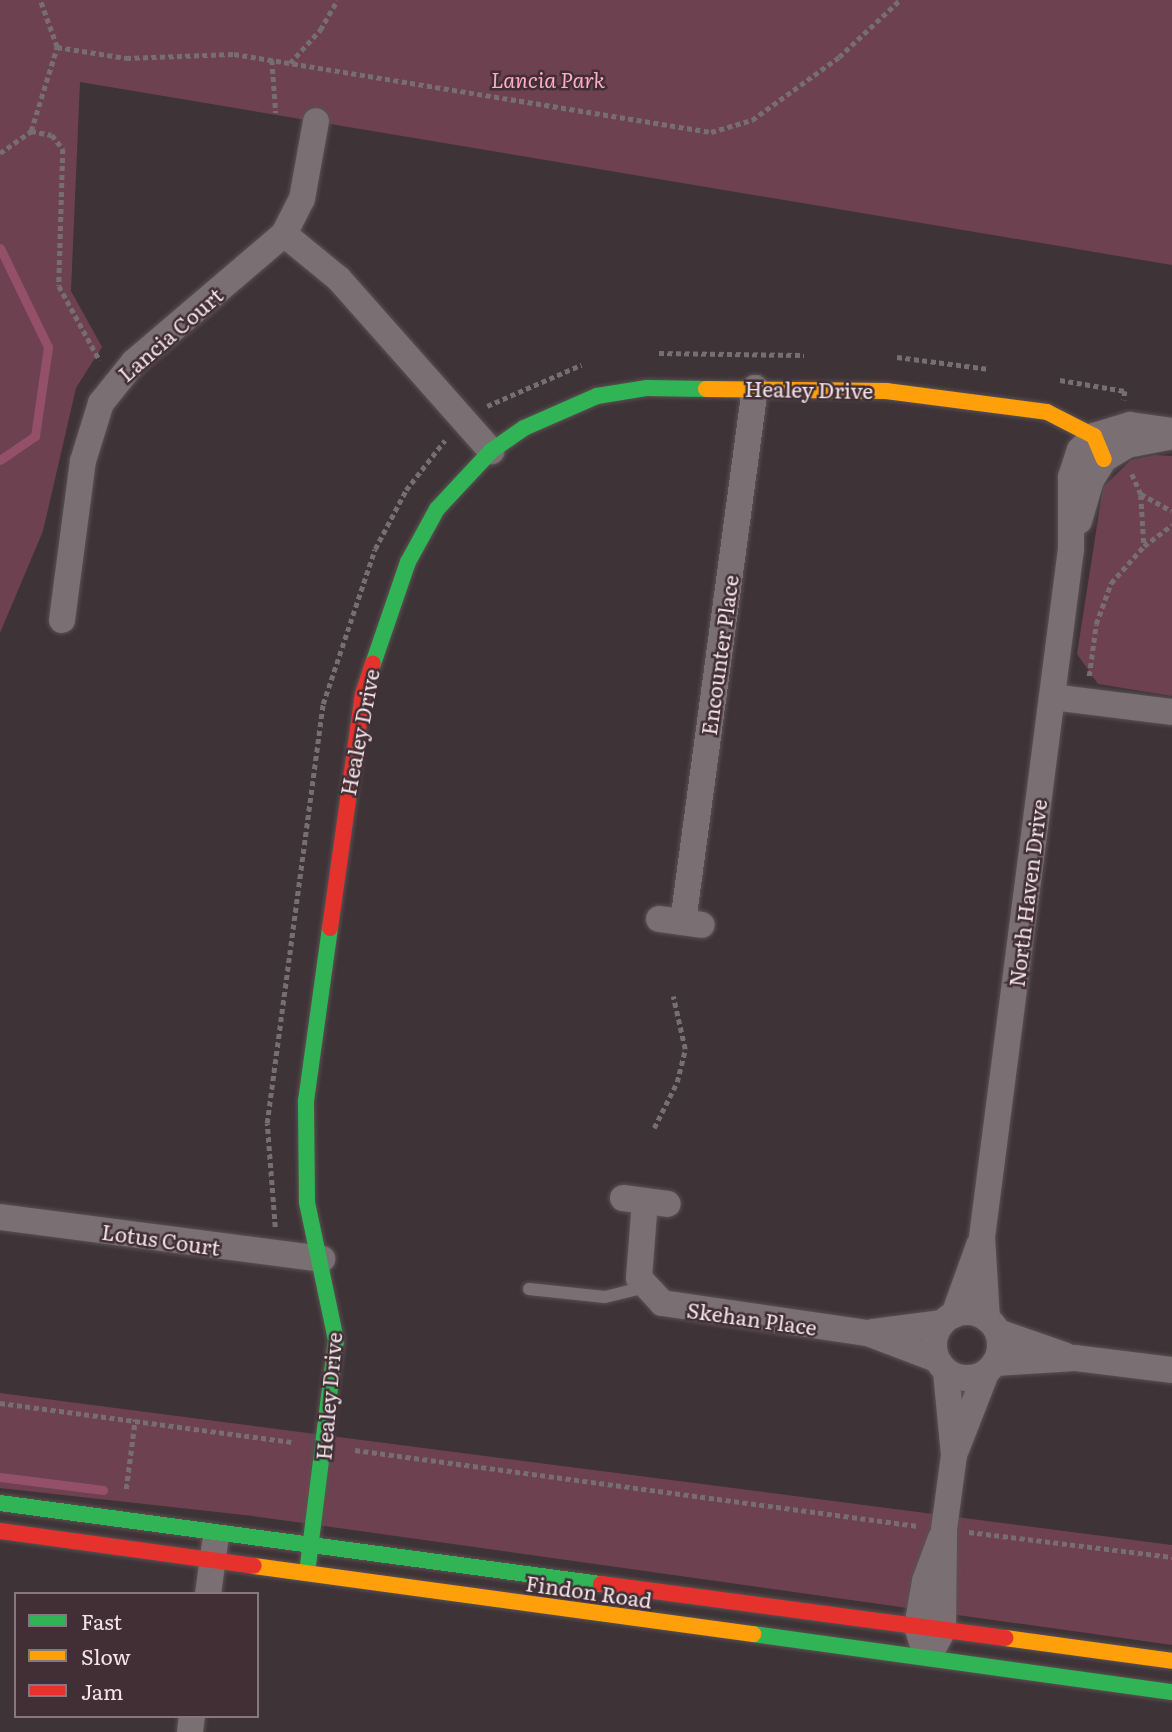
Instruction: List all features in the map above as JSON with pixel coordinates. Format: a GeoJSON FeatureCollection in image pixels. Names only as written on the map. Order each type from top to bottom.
{"type":"FeatureCollection","features":[{"type":"Feature","properties":{"kind":"main road","name":"Healey Drive"},"geometry":{"type":"LineString","coordinates":[[307,1573],[336,1340],[322,1259],[307,1202],[303,1133],[363,694],[424,528],[491,451],[558,410],[597,396],[647,388],[886,391],[1007,406]]}},
{"type":"Feature","properties":{"kind":"main road","name":"Findon Road"},"geometry":{"type":"LineString","coordinates":[[0,1503],[1172,1661]]}},
{"type":"Feature","properties":{"kind":"main road","name":"Findon Road"},"geometry":{"type":"LineString","coordinates":[[0,1531],[1172,1692]]}},
{"type":"Feature","properties":{"kind":"street","name":"Lancia Court"},"geometry":{"type":"LineString","coordinates":[[62,620],[89,432],[112,384],[285,234],[302,199],[316,121]]}},
{"type":"Feature","properties":{"kind":"street"},"geometry":{"type":"LineString","coordinates":[[285,234],[339,279],[491,451]]}},
{"type":"Feature","properties":{"kind":"street","name":"Encounter Place"},"geometry":{"type":"LineString","coordinates":[[682,922],[755,388]]}},
{"type":"Feature","properties":{"kind":"street","name":"Healey Drive"},"geometry":{"type":"LineString","coordinates":[[1007,406],[1093,448]]}},
{"type":"Feature","properties":{"kind":"street"},"geometry":{"type":"LineString","coordinates":[[1093,448],[1126,435],[1172,434]]}},
{"type":"Feature","properties":{"kind":"street","name":"North Haven Drive"},"geometry":{"type":"LineString","coordinates":[[993,1326],[982,1237],[1071,549],[1091,480],[1093,448]]}},
{"type":"Feature","properties":{"kind":"street"},"geometry":{"type":"LineString","coordinates":[[1052,697],[1172,712]]}},
{"type":"Feature","properties":{"kind":"street"},"geometry":{"type":"LineString","coordinates":[[642,1288],[637,1265],[645,1201]]}},
{"type":"Feature","properties":{"kind":"street","name":"Lotus Court"},"geometry":{"type":"LineString","coordinates":[[0,1217],[322,1259]]}},
{"type":"Feature","properties":{"kind":"street","name":"North Haven Drive"},"geometry":{"type":"LineString","coordinates":[[948,1319],[982,1237]]}},
{"type":"Feature","properties":{"kind":"street","name":"Skehan Place"},"geometry":{"type":"LineString","coordinates":[[642,1288],[677,1308],[868,1333],[941,1365]]}},
{"type":"Feature","properties":{"kind":"street"},"geometry":{"type":"LineString","coordinates":[[954,1455],[941,1365],[934,1340],[948,1319],[993,1326],[1075,1358]]}},
{"type":"Feature","properties":{"kind":"street","name":"Skehan Place"},"geometry":{"type":"LineString","coordinates":[[868,1333],[948,1319]]}},
{"type":"Feature","properties":{"kind":"street"},"geometry":{"type":"LineString","coordinates":[[928,1659],[930,1628],[925,1581],[944,1530],[954,1455],[991,1368],[993,1326]]}},
{"type":"Feature","properties":{"kind":"street"},"geometry":{"type":"LineString","coordinates":[[941,1365],[966,1379],[991,1368],[1075,1358],[1172,1370]]}},
{"type":"Feature","properties":{"kind":"street"},"geometry":{"type":"LineString","coordinates":[[208,1592],[217,1534]]}},
{"type":"Feature","properties":{"kind":"lane"},"geometry":{"type":"LineString","coordinates":[[529,1289],[605,1297],[642,1288]]}},
{"type":"Feature","properties":{"kind":"path"},"geometry":{"type":"LineString","coordinates":[[0,153],[31,131],[57,47],[40,0]]}},
{"type":"Feature","properties":{"kind":"path"},"geometry":{"type":"LineString","coordinates":[[290,63],[320,30],[337,0]]}},
{"type":"Feature","properties":{"kind":"path"},"geometry":{"type":"LineString","coordinates":[[57,47],[126,58],[208,52],[272,60],[711,132],[752,120],[839,57],[900,0]]}},
{"type":"Feature","properties":{"kind":"path"},"geometry":{"type":"LineString","coordinates":[[272,60],[276,113]]}},
{"type":"Feature","properties":{"kind":"path"},"geometry":{"type":"LineString","coordinates":[[31,131],[52,135],[63,149],[59,286],[112,384]]}},
{"type":"Feature","properties":{"kind":"path"},"geometry":{"type":"LineString","coordinates":[[651,353],[813,355]]}},
{"type":"Feature","properties":{"kind":"path"},"geometry":{"type":"LineString","coordinates":[[891,357],[1002,371]]}},
{"type":"Feature","properties":{"kind":"path"},"geometry":{"type":"LineString","coordinates":[[283,1255],[269,1193],[267,1122],[323,704],[390,518],[426,463],[466,423],[524,386],[587,363]]}},
{"type":"Feature","properties":{"kind":"path"},"geometry":{"type":"LineString","coordinates":[[1051,379],[1125,391],[1126,435],[1133,486],[1141,494],[1172,511]]}},
{"type":"Feature","properties":{"kind":"path"},"geometry":{"type":"LineString","coordinates":[[1141,494],[1146,515],[1144,546]]}},
{"type":"Feature","properties":{"kind":"path"},"geometry":{"type":"LineString","coordinates":[[1086,701],[1100,609],[1111,583],[1144,546],[1172,526]]}},
{"type":"Feature","properties":{"kind":"path"},"geometry":{"type":"LineString","coordinates":[[654,1128],[677,1082],[685,1049],[673,996]]}},
{"type":"Feature","properties":{"kind":"path"},"geometry":{"type":"LineString","coordinates":[[0,1403],[944,1530],[1172,1557]]}},
{"type":"Feature","properties":{"kind":"path"},"geometry":{"type":"LineString","coordinates":[[125,1492],[135,1420]]}},
{"type":"Feature","properties":{"kind":"path"},"geometry":{"type":"LineString","coordinates":[[287,1454],[291,1428]]}},
{"type":"Feature","properties":{"kind":"green space","name":"Lancia Park"},"geometry":{"type":"Polygon","coordinates":[[[0,0],[1172,0],[1172,265],[80,82],[71,291],[102,347],[76,388],[43,531],[0,633],[0,0]]]}},
{"type":"Feature","properties":{"kind":"green space"},"geometry":{"type":"Polygon","coordinates":[[[1155,455],[1172,456],[1172,696],[1098,684],[1077,654],[1103,487],[1131,460],[1155,455]]]}},
{"type":"Feature","properties":{"kind":"green space"},"geometry":{"type":"Polygon","coordinates":[[[0,1393],[1172,1545],[1172,1645],[253,1516],[0,1488],[0,1393]]]}},
{"type":"Feature","properties":{"kind":"waterway"},"geometry":{"type":"LineString","coordinates":[[0,248],[48,347],[35,436],[0,460]]}},
{"type":"Feature","properties":{"kind":"waterway"},"geometry":{"type":"LineString","coordinates":[[0,1477],[103,1490]]}},
{"type":"Feature","properties":{"kind":"traffic: fast"},"geometry":{"type":"LineString","coordinates":[[373,664],[408,562],[437,509],[491,451],[524,428],[597,396],[647,388],[706,389]]}},
{"type":"Feature","properties":{"kind":"traffic: fast"},"geometry":{"type":"LineString","coordinates":[[307,1573],[336,1340],[307,1202],[306,1101],[330,928]]}},
{"type":"Feature","properties":{"kind":"traffic: fast"},"geometry":{"type":"LineString","coordinates":[[0,1503],[601,1584]]}},
{"type":"Feature","properties":{"kind":"traffic: fast"},"geometry":{"type":"LineString","coordinates":[[753,1634],[1172,1692]]}},
{"type":"Feature","properties":{"kind":"traffic: slow"},"geometry":{"type":"LineString","coordinates":[[706,389],[886,391],[1047,412],[1094,436],[1104,459]]}},
{"type":"Feature","properties":{"kind":"traffic: slow"},"geometry":{"type":"LineString","coordinates":[[254,1566],[753,1634]]}},
{"type":"Feature","properties":{"kind":"traffic: slow"},"geometry":{"type":"LineString","coordinates":[[1005,1638],[1172,1661]]}},
{"type":"Feature","properties":{"kind":"traffic: jam"},"geometry":{"type":"LineString","coordinates":[[330,928],[363,694],[373,664]]}},
{"type":"Feature","properties":{"kind":"traffic: jam"},"geometry":{"type":"LineString","coordinates":[[0,1531],[254,1566]]}},
{"type":"Feature","properties":{"kind":"traffic: jam"},"geometry":{"type":"LineString","coordinates":[[601,1584],[1005,1638]]}}]}
